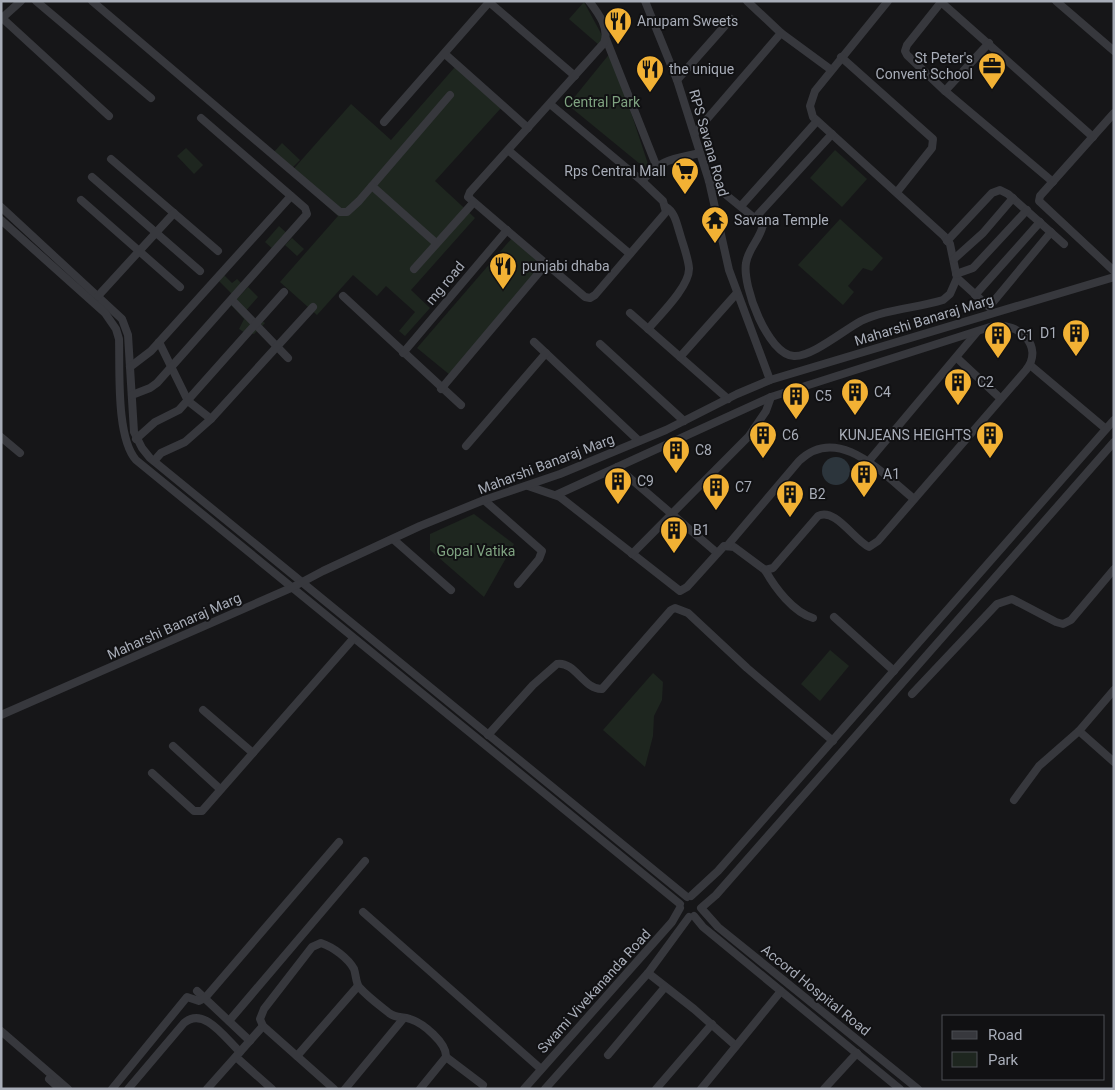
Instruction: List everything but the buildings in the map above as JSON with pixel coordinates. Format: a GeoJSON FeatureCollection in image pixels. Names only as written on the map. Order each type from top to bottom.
{"type":"FeatureCollection","features":[{"type":"Feature","properties":{"kind":"street"},"geometry":{"type":"LineString","coordinates":[[21,1],[2,18],[109,116]]}},
{"type":"Feature","properties":{"kind":"street"},"geometry":{"type":"LineString","coordinates":[[36,1],[151,98]]}},
{"type":"Feature","properties":{"kind":"street"},"geometry":{"type":"LineString","coordinates":[[92,1],[340,212],[350,210],[450,95]]}},
{"type":"Feature","properties":{"kind":"street"},"geometry":{"type":"LineString","coordinates":[[589,1],[601,19],[606,39],[656,165]]}},
{"type":"Feature","properties":{"kind":"street","name":"RPS Savana Road"},"geometry":{"type":"LineString","coordinates":[[645,1],[677,80],[709,181],[727,262],[770,380]]}},
{"type":"Feature","properties":{"kind":"street"},"geometry":{"type":"LineString","coordinates":[[747,1],[781,33],[830,70]]}},
{"type":"Feature","properties":{"kind":"street"},"geometry":{"type":"LineString","coordinates":[[709,181],[763,225],[748,254],[745,277],[754,306],[768,333],[775,344],[791,356],[803,356],[863,320],[943,300],[950,294],[957,276],[948,241],[897,192],[817,121],[810,106],[815,91],[830,70],[888,1]]}},
{"type":"Feature","properties":{"kind":"street"},"geometry":{"type":"LineString","coordinates":[[384,122],[489,2],[575,76]]}},
{"type":"Feature","properties":{"kind":"street"},"geometry":{"type":"LineString","coordinates":[[1053,182],[911,61],[905,51],[911,38],[942,2],[1093,137]]}},
{"type":"Feature","properties":{"kind":"street"},"geometry":{"type":"LineString","coordinates":[[1062,3],[1114,51]]}},
{"type":"Feature","properties":{"kind":"street"},"geometry":{"type":"LineString","coordinates":[[677,80],[731,19]]}},
{"type":"Feature","properties":{"kind":"street"},"geometry":{"type":"LineString","coordinates":[[694,134],[781,33]]}},
{"type":"Feature","properties":{"kind":"street"},"geometry":{"type":"LineString","coordinates":[[606,39],[601,48],[470,192],[468,197],[585,297],[590,298],[666,212],[666,207]]}},
{"type":"Feature","properties":{"kind":"street"},"geometry":{"type":"LineString","coordinates":[[945,91],[989,43]]}},
{"type":"Feature","properties":{"kind":"street"},"geometry":{"type":"LineString","coordinates":[[445,54],[528,128]]}},
{"type":"Feature","properties":{"kind":"street"},"geometry":{"type":"LineString","coordinates":[[841,57],[933,139],[932,148],[897,192]]}},
{"type":"Feature","properties":{"kind":"street"},"geometry":{"type":"LineString","coordinates":[[550,104],[642,181],[663,201],[671,211],[676,222],[688,260],[689,274],[681,289],[648,329]]}},
{"type":"Feature","properties":{"kind":"street"},"geometry":{"type":"LineString","coordinates":[[1114,113],[1040,196],[1040,205],[1114,271]]}},
{"type":"Feature","properties":{"kind":"street"},"geometry":{"type":"LineString","coordinates":[[132,395],[150,388],[170,368],[306,217],[305,208],[201,118]]}},
{"type":"Feature","properties":{"kind":"street"},"geometry":{"type":"LineString","coordinates":[[741,206],[817,121]]}},
{"type":"Feature","properties":{"kind":"street"},"geometry":{"type":"LineString","coordinates":[[755,218],[832,134]]}},
{"type":"Feature","properties":{"kind":"street"},"geometry":{"type":"LineString","coordinates":[[508,150],[630,254]]}},
{"type":"Feature","properties":{"kind":"street"},"geometry":{"type":"LineString","coordinates":[[642,181],[656,165],[700,153]]}},
{"type":"Feature","properties":{"kind":"street"},"geometry":{"type":"LineString","coordinates":[[111,159],[218,251]]}},
{"type":"Feature","properties":{"kind":"street"},"geometry":{"type":"LineString","coordinates":[[92,177],[200,271]]}},
{"type":"Feature","properties":{"kind":"street"},"geometry":{"type":"LineString","coordinates":[[372,186],[436,244]]}},
{"type":"Feature","properties":{"kind":"street"},"geometry":{"type":"LineString","coordinates":[[948,241],[992,193],[1000,190],[1013,198],[1064,244]]}},
{"type":"Feature","properties":{"kind":"street"},"geometry":{"type":"LineString","coordinates":[[130,367],[159,342],[291,196]]}},
{"type":"Feature","properties":{"kind":"street"},"geometry":{"type":"LineString","coordinates":[[954,259],[972,244],[1013,198]]}},
{"type":"Feature","properties":{"kind":"street"},"geometry":{"type":"LineString","coordinates":[[81,200],[180,287]]}},
{"type":"Feature","properties":{"kind":"street"},"geometry":{"type":"LineString","coordinates":[[414,268],[473,203]]}},
{"type":"Feature","properties":{"kind":"street"},"geometry":{"type":"LineString","coordinates":[[1,206],[115,312],[126,327],[136,439],[154,461],[488,735],[689,896],[698,900],[701,908]]}},
{"type":"Feature","properties":{"kind":"street"},"geometry":{"type":"LineString","coordinates":[[957,276],[973,268],[1026,210]]}},
{"type":"Feature","properties":{"kind":"street"},"geometry":{"type":"LineString","coordinates":[[98,296],[174,214]]}},
{"type":"Feature","properties":{"kind":"street"},"geometry":{"type":"LineString","coordinates":[[1,220],[105,313],[116,329],[119,339],[124,438],[130,454],[680,906],[683,913],[691,916],[900,1089]]}},
{"type":"Feature","properties":{"kind":"street"},"geometry":{"type":"LineString","coordinates":[[975,295],[1040,222]]}},
{"type":"Feature","properties":{"kind":"street","name":"mg road"},"geometry":{"type":"LineString","coordinates":[[403,353],[507,230]]}},
{"type":"Feature","properties":{"kind":"street"},"geometry":{"type":"LineString","coordinates":[[957,276],[989,307],[1051,232]]}},
{"type":"Feature","properties":{"kind":"street"},"geometry":{"type":"LineString","coordinates":[[441,388],[547,263]]}},
{"type":"Feature","properties":{"kind":"street","name":"Maharshi Banaraj Marg"},"geometry":{"type":"LineString","coordinates":[[1,715],[291,588],[393,539],[484,500],[528,486],[639,441],[770,380],[1114,276]]}},
{"type":"Feature","properties":{"kind":"street"},"geometry":{"type":"LineString","coordinates":[[136,439],[155,422],[179,410],[284,292]]}},
{"type":"Feature","properties":{"kind":"street"},"geometry":{"type":"LineString","coordinates":[[680,356],[737,293]]}},
{"type":"Feature","properties":{"kind":"street"},"geometry":{"type":"LineString","coordinates":[[343,296],[460,405]]}},
{"type":"Feature","properties":{"kind":"street"},"geometry":{"type":"LineString","coordinates":[[232,300],[288,358]]}},
{"type":"Feature","properties":{"kind":"street"},"geometry":{"type":"LineString","coordinates":[[154,461],[164,451],[185,442],[211,420],[313,307]]}},
{"type":"Feature","properties":{"kind":"street"},"geometry":{"type":"LineString","coordinates":[[630,312],[728,399]]}},
{"type":"Feature","properties":{"kind":"street"},"geometry":{"type":"LineString","coordinates":[[556,495],[772,397],[1000,325],[1016,330],[1028,341],[1033,350],[1033,358],[1030,364],[878,541],[869,546],[863,544],[833,515],[823,513],[818,516],[778,564],[765,570]]}},
{"type":"Feature","properties":{"kind":"street"},"geometry":{"type":"LineString","coordinates":[[868,462],[977,332]]}},
{"type":"Feature","properties":{"kind":"street"},"geometry":{"type":"LineString","coordinates":[[159,342],[170,368],[188,401],[211,420]]}},
{"type":"Feature","properties":{"kind":"street"},"geometry":{"type":"LineString","coordinates":[[534,342],[639,441]]}},
{"type":"Feature","properties":{"kind":"street"},"geometry":{"type":"LineString","coordinates":[[600,344],[684,421]]}},
{"type":"Feature","properties":{"kind":"street"},"geometry":{"type":"LineString","coordinates":[[466,446],[546,353]]}},
{"type":"Feature","properties":{"kind":"street"},"geometry":{"type":"LineString","coordinates":[[957,358],[1000,398]]}},
{"type":"Feature","properties":{"kind":"street"},"geometry":{"type":"LineString","coordinates":[[1030,364],[1106,429]]}},
{"type":"Feature","properties":{"kind":"street"},"geometry":{"type":"LineString","coordinates":[[632,554],[748,436],[766,411],[772,397]]}},
{"type":"Feature","properties":{"kind":"street"},"geometry":{"type":"LineString","coordinates":[[680,906],[689,896],[702,888],[1114,420]]}},
{"type":"Feature","properties":{"kind":"street"},"geometry":{"type":"LineString","coordinates":[[1,437],[20,453]]}},
{"type":"Feature","properties":{"kind":"street"},"geometry":{"type":"LineString","coordinates":[[545,1089],[648,973],[691,916],[716,895],[1114,442]]}},
{"type":"Feature","properties":{"kind":"street"},"geometry":{"type":"LineString","coordinates":[[528,486],[556,495],[680,591],[687,587],[716,552],[727,546],[799,462],[810,452],[821,448],[834,447],[860,456],[914,499]]}},
{"type":"Feature","properties":{"kind":"street"},"geometry":{"type":"LineString","coordinates":[[617,467],[716,552]]}},
{"type":"Feature","properties":{"kind":"street"},"geometry":{"type":"LineString","coordinates":[[484,500],[542,551],[539,559],[518,584]]}},
{"type":"Feature","properties":{"kind":"street"},"geometry":{"type":"LineString","coordinates":[[393,539],[451,590]]}},
{"type":"Feature","properties":{"kind":"street"},"geometry":{"type":"LineString","coordinates":[[727,546],[734,547],[765,570],[779,591],[803,613],[813,618]]}},
{"type":"Feature","properties":{"kind":"street"},"geometry":{"type":"LineString","coordinates":[[912,694],[997,604],[1012,599],[1063,624],[1071,620],[1114,569]]}},
{"type":"Feature","properties":{"kind":"street"},"geometry":{"type":"LineString","coordinates":[[488,735],[538,680],[557,664],[565,664],[591,685],[602,689],[671,610],[675,608],[688,613],[747,668],[833,741]]}},
{"type":"Feature","properties":{"kind":"street"},"geometry":{"type":"LineString","coordinates":[[834,617],[894,671]]}},
{"type":"Feature","properties":{"kind":"street"},"geometry":{"type":"LineString","coordinates":[[152,773],[198,812],[206,808],[220,789],[353,639]]}},
{"type":"Feature","properties":{"kind":"street"},"geometry":{"type":"LineString","coordinates":[[1014,800],[1049,756],[1079,731],[1114,690]]}},
{"type":"Feature","properties":{"kind":"street"},"geometry":{"type":"LineString","coordinates":[[203,710],[253,753]]}},
{"type":"Feature","properties":{"kind":"street"},"geometry":{"type":"LineString","coordinates":[[1079,731],[1114,762]]}},
{"type":"Feature","properties":{"kind":"street"},"geometry":{"type":"LineString","coordinates":[[173,746],[220,789]]}},
{"type":"Feature","properties":{"kind":"street"},"geometry":{"type":"LineString","coordinates":[[112,1089],[187,997],[199,1001],[205,998],[339,842]]}},
{"type":"Feature","properties":{"kind":"street"},"geometry":{"type":"LineString","coordinates":[[229,1021],[365,861]]}},
{"type":"Feature","properties":{"kind":"street","name":"Swami Vivekananda Road"},"geometry":{"type":"LineString","coordinates":[[524,1089],[672,922],[680,906]]}},
{"type":"Feature","properties":{"kind":"street","name":"Accord Hospital Road"},"geometry":{"type":"LineString","coordinates":[[701,908],[718,927],[918,1089]]}},
{"type":"Feature","properties":{"kind":"street"},"geometry":{"type":"LineString","coordinates":[[363,912],[541,1069]]}},
{"type":"Feature","properties":{"kind":"street"},"geometry":{"type":"LineString","coordinates":[[334,1089],[263,1026],[260,1018],[264,1009],[317,943],[328,945],[348,961],[353,968],[358,986],[389,1013],[403,1020],[414,1021],[441,1041],[446,1051],[446,1056],[420,1089]]}},
{"type":"Feature","properties":{"kind":"street"},"geometry":{"type":"LineString","coordinates":[[648,973],[712,1024],[736,1046]]}},
{"type":"Feature","properties":{"kind":"street"},"geometry":{"type":"LineString","coordinates":[[297,1056],[358,986]]}},
{"type":"Feature","properties":{"kind":"street"},"geometry":{"type":"LineString","coordinates":[[608,1055],[665,987]]}},
{"type":"Feature","properties":{"kind":"street"},"geometry":{"type":"LineString","coordinates":[[197,991],[250,1040]]}},
{"type":"Feature","properties":{"kind":"street"},"geometry":{"type":"LineString","coordinates":[[701,1089],[781,991]]}},
{"type":"Feature","properties":{"kind":"street"},"geometry":{"type":"LineString","coordinates":[[128,1089],[184,1023],[198,1016],[208,1021],[272,1089]]}},
{"type":"Feature","properties":{"kind":"street"},"geometry":{"type":"LineString","coordinates":[[345,1089],[403,1020]]}},
{"type":"Feature","properties":{"kind":"street"},"geometry":{"type":"LineString","coordinates":[[656,1089],[712,1024]]}},
{"type":"Feature","properties":{"kind":"street"},"geometry":{"type":"LineString","coordinates":[[206,1089],[263,1026]]}},
{"type":"Feature","properties":{"kind":"street"},"geometry":{"type":"LineString","coordinates":[[1,1031],[68,1089]]}},
{"type":"Feature","properties":{"kind":"street"},"geometry":{"type":"LineString","coordinates":[[1,1038],[60,1089]]}},
{"type":"Feature","properties":{"kind":"street"},"geometry":{"type":"LineString","coordinates":[[824,1089],[857,1053]]}},
{"type":"Feature","properties":{"kind":"street"},"geometry":{"type":"LineString","coordinates":[[446,1056],[483,1085]]}},
{"type":"Feature","properties":{"kind":"green space"},"geometry":{"type":"Polygon","coordinates":[[[584,2],[604,39],[599,45],[569,19],[584,2]]]}},
{"type":"Feature","properties":{"kind":"green space","name":"Central Park"},"geometry":{"type":"Polygon","coordinates":[[[611,52],[651,173],[568,105],[611,52]]]}},
{"type":"Feature","properties":{"kind":"green space"},"geometry":{"type":"Polygon","coordinates":[[[455,67],[501,108],[435,181],[475,218],[411,290],[430,308],[405,336],[399,331],[415,312],[386,286],[377,296],[353,275],[317,315],[280,282],[338,216],[290,173],[351,104],[391,140],[455,67]]]}},
{"type":"Feature","properties":{"kind":"green space"},"geometry":{"type":"Polygon","coordinates":[[[282,143],[300,160],[292,168],[274,152],[282,143]]]}},
{"type":"Feature","properties":{"kind":"green space"},"geometry":{"type":"Polygon","coordinates":[[[186,148],[203,165],[194,174],[177,156],[186,148]]]}},
{"type":"Feature","properties":{"kind":"green space"},"geometry":{"type":"Polygon","coordinates":[[[835,150],[867,179],[842,207],[810,178],[835,150]]]}},
{"type":"Feature","properties":{"kind":"green space"},"geometry":{"type":"Polygon","coordinates":[[[840,219],[883,258],[872,271],[863,268],[848,286],[854,292],[843,305],[798,265],[840,219]]]}},
{"type":"Feature","properties":{"kind":"green space"},"geometry":{"type":"Polygon","coordinates":[[[279,226],[290,236],[276,252],[265,242],[279,226]]]}},
{"type":"Feature","properties":{"kind":"green space"},"geometry":{"type":"Polygon","coordinates":[[[292,238],[304,249],[297,256],[285,245],[292,238]]]}},
{"type":"Feature","properties":{"kind":"green space"},"geometry":{"type":"Polygon","coordinates":[[[512,238],[544,265],[450,375],[417,348],[512,238]]]}},
{"type":"Feature","properties":{"kind":"green space"},"geometry":{"type":"Polygon","coordinates":[[[221,272],[232,283],[237,279],[245,287],[235,297],[216,278],[221,272]]]}},
{"type":"Feature","properties":{"kind":"green space"},"geometry":{"type":"Polygon","coordinates":[[[248,287],[258,297],[243,314],[253,327],[261,320],[265,323],[254,334],[245,333],[239,329],[244,319],[231,305],[248,287]]]}},
{"type":"Feature","properties":{"kind":"green space","name":"Gopal Vatika"},"geometry":{"type":"Polygon","coordinates":[[[474,514],[514,544],[484,597],[430,550],[430,534],[474,514]]]}},
{"type":"Feature","properties":{"kind":"green space"},"geometry":{"type":"Polygon","coordinates":[[[830,650],[849,666],[820,701],[801,684],[830,650]]]}},
{"type":"Feature","properties":{"kind":"green space"},"geometry":{"type":"Polygon","coordinates":[[[653,673],[663,682],[662,700],[654,716],[653,736],[645,767],[603,730],[653,673]]]}},
{"type":"Feature","properties":{"kind":"shaded area"},"geometry":{"type":"Polygon","coordinates":[[[836,457],[846,461],[850,471],[846,481],[836,485],[826,481],[822,471],[826,461],[836,457]]]}},
{"type":"Feature","properties":{"kind":"place","name":"Anupam Sweets"},"geometry":{"type":"Point","coordinates":[618,45]}},
{"type":"Feature","properties":{"kind":"place","name":"St Peter's Convent School"},"geometry":{"type":"Point","coordinates":[992,90]}},
{"type":"Feature","properties":{"kind":"place","name":"the unique"},"geometry":{"type":"Point","coordinates":[650,93]}},
{"type":"Feature","properties":{"kind":"place","name":"Rps Central Mall"},"geometry":{"type":"Point","coordinates":[685,195]}},
{"type":"Feature","properties":{"kind":"place","name":"Savana Temple"},"geometry":{"type":"Point","coordinates":[715,244]}},
{"type":"Feature","properties":{"kind":"place","name":"punjabi dhaba"},"geometry":{"type":"Point","coordinates":[503,290]}},
{"type":"Feature","properties":{"kind":"place","name":"D1"},"geometry":{"type":"Point","coordinates":[1076,357]}},
{"type":"Feature","properties":{"kind":"place","name":"C1"},"geometry":{"type":"Point","coordinates":[998,359]}},
{"type":"Feature","properties":{"kind":"place","name":"C2"},"geometry":{"type":"Point","coordinates":[958,406]}},
{"type":"Feature","properties":{"kind":"place","name":"C4"},"geometry":{"type":"Point","coordinates":[855,416]}},
{"type":"Feature","properties":{"kind":"place","name":"C5"},"geometry":{"type":"Point","coordinates":[796,420]}},
{"type":"Feature","properties":{"kind":"place","name":"C6"},"geometry":{"type":"Point","coordinates":[763,459]}},
{"type":"Feature","properties":{"kind":"place","name":"KUNJEANS HEIGHTS"},"geometry":{"type":"Point","coordinates":[990,459]}},
{"type":"Feature","properties":{"kind":"place","name":"C8"},"geometry":{"type":"Point","coordinates":[676,474]}},
{"type":"Feature","properties":{"kind":"place","name":"A1"},"geometry":{"type":"Point","coordinates":[864,498]}},
{"type":"Feature","properties":{"kind":"place","name":"C9"},"geometry":{"type":"Point","coordinates":[618,505]}},
{"type":"Feature","properties":{"kind":"place","name":"C7"},"geometry":{"type":"Point","coordinates":[716,511]}},
{"type":"Feature","properties":{"kind":"place","name":"B2"},"geometry":{"type":"Point","coordinates":[790,518]}},
{"type":"Feature","properties":{"kind":"place","name":"B1"},"geometry":{"type":"Point","coordinates":[674,554]}}]}
